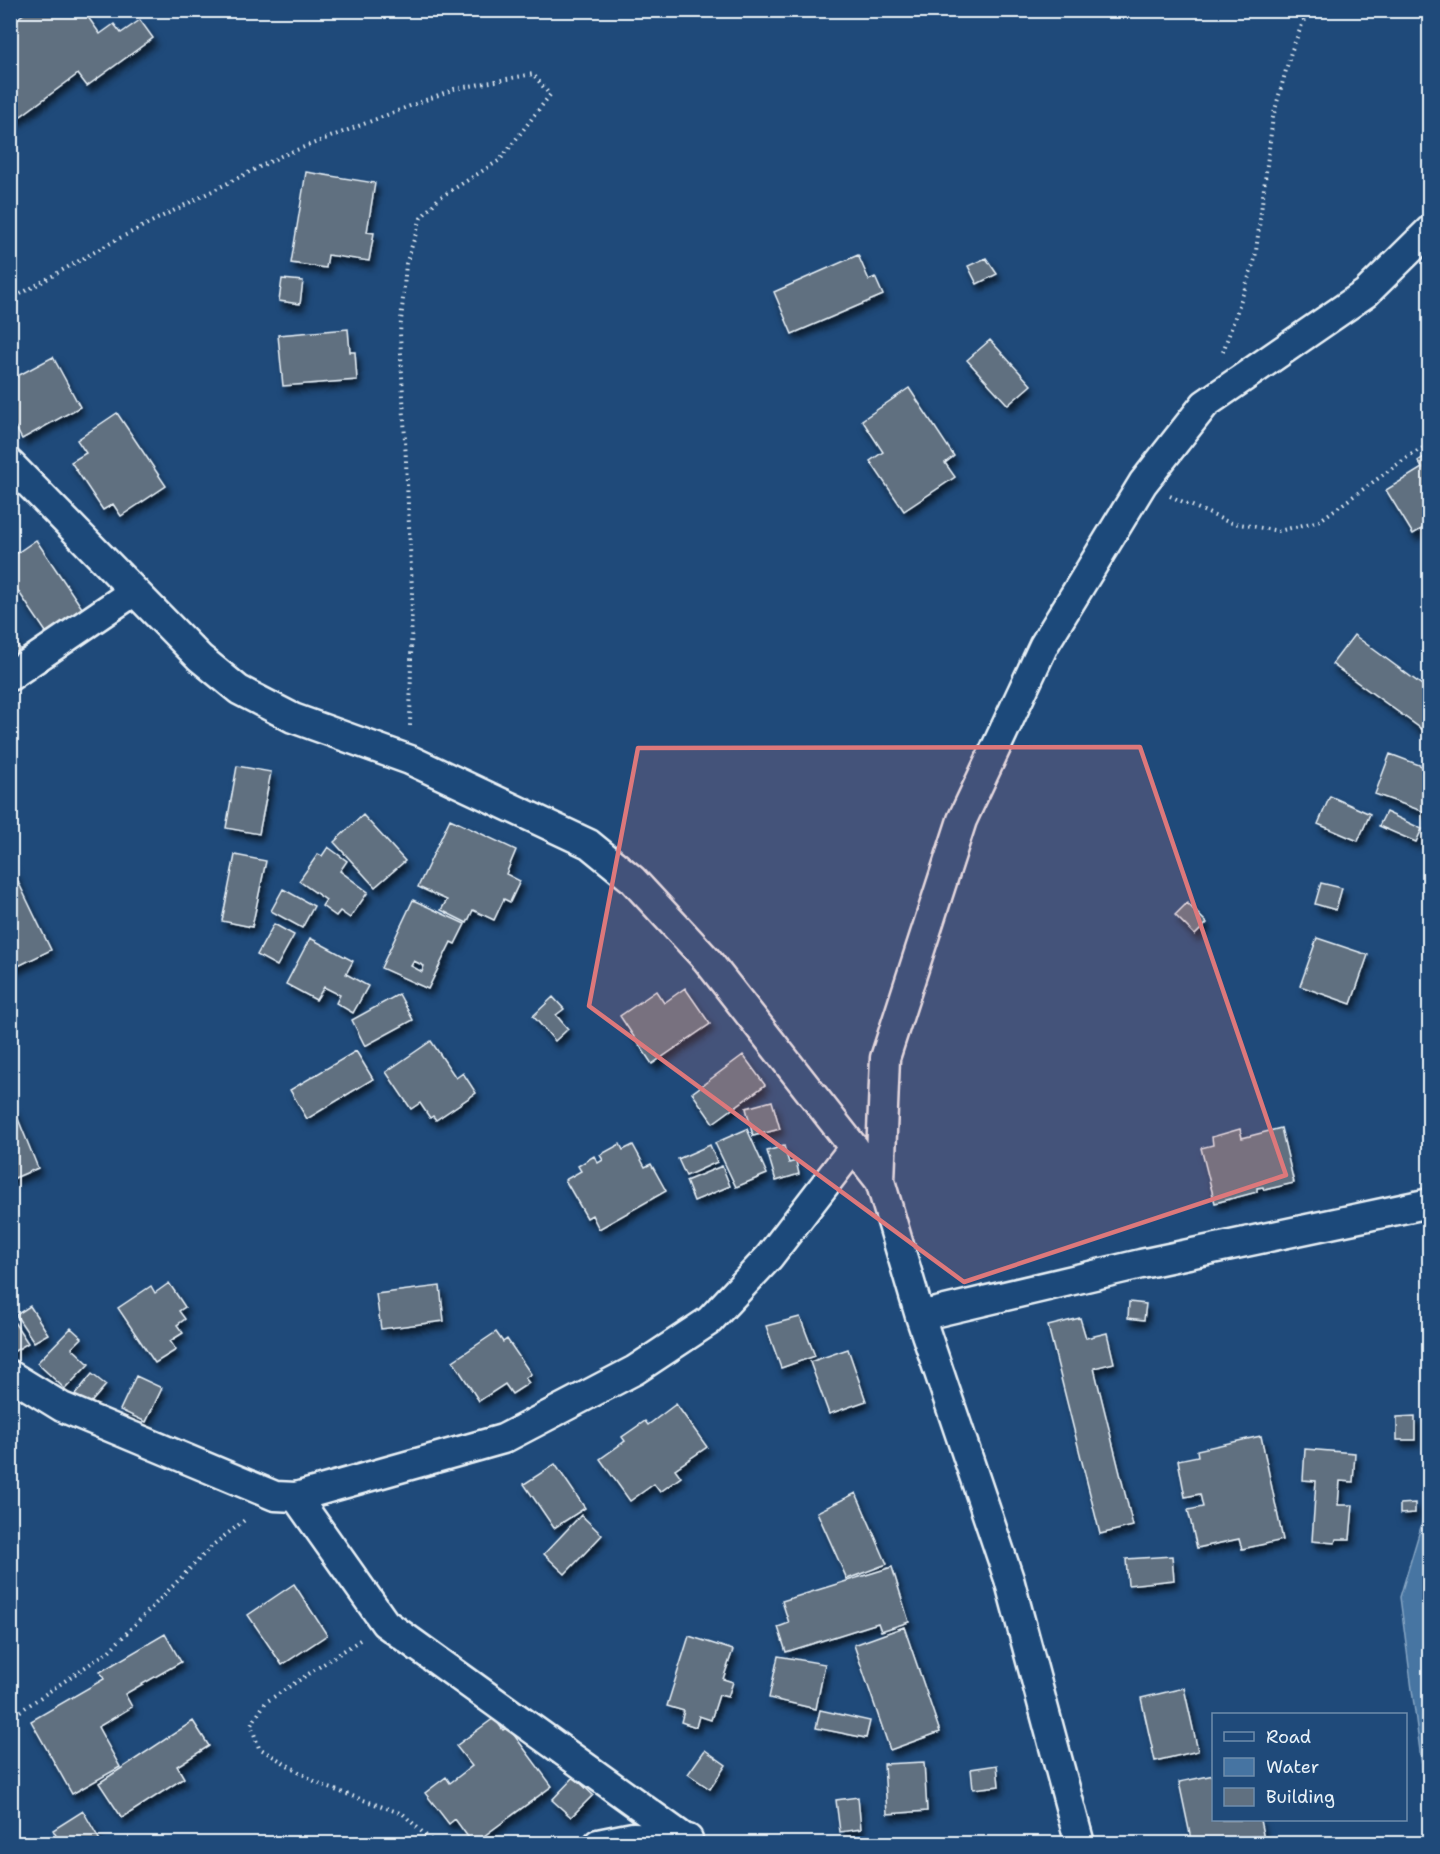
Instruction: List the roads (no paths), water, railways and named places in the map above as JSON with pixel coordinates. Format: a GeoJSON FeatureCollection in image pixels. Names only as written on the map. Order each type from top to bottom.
{"type":"FeatureCollection","features":[{"type":"Feature","properties":{"kind":"street"},"geometry":{"type":"LineString","coordinates":[[1080,1844],[1009,1579],[920,1316],[880,1181],[885,1058],[962,820],[1044,645],[1143,483],[1205,404],[1366,293],[1430,230]]}},
{"type":"Feature","properties":{"kind":"street"},"geometry":{"type":"LineString","coordinates":[[10,464],[133,592],[200,658],[239,690],[293,718],[410,760],[589,844],[632,879],[707,960],[880,1181]]}},
{"type":"Feature","properties":{"kind":"street"},"geometry":{"type":"LineString","coordinates":[[10,676],[133,592]]}},
{"type":"Feature","properties":{"kind":"street"},"geometry":{"type":"LineString","coordinates":[[286,1496],[503,1439],[635,1370],[709,1321],[769,1257],[854,1147]]}},
{"type":"Feature","properties":{"kind":"street"},"geometry":{"type":"LineString","coordinates":[[920,1316],[1141,1264],[1430,1203]]}},
{"type":"Feature","properties":{"kind":"street"},"geometry":{"type":"LineString","coordinates":[[10,1375],[62,1407],[286,1496],[385,1623],[692,1841]]}},
{"type":"Feature","properties":{"kind":"street"},"geometry":{"type":"LineString","coordinates":[[598,1844],[633,1837],[692,1841]]}},
{"type":"Feature","properties":{"kind":"water"},"geometry":{"type":"Polygon","coordinates":[[[1429,1500],[1429,1820],[1400,1597],[1429,1500]]]}}]}
